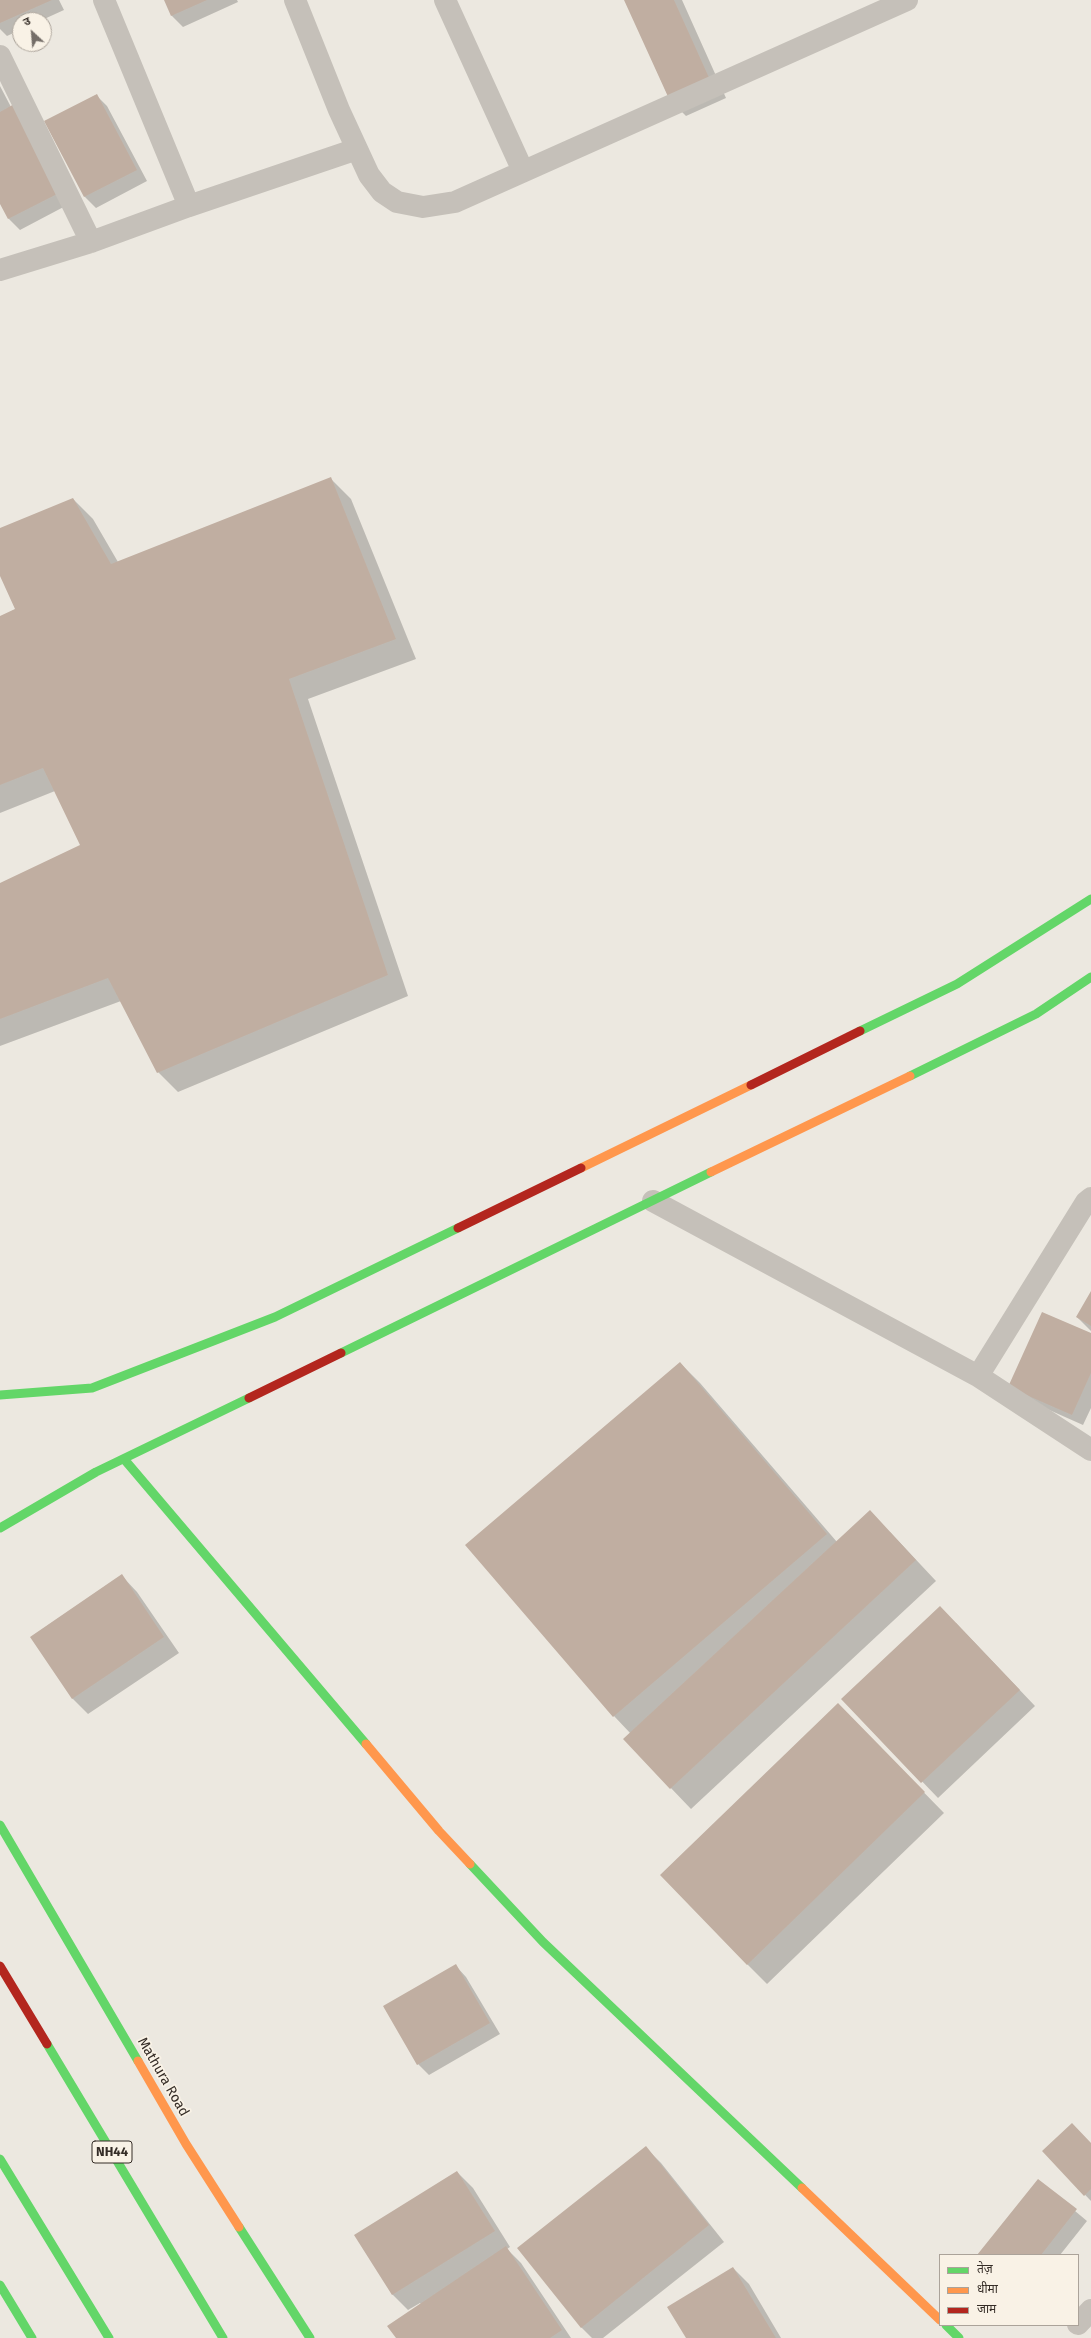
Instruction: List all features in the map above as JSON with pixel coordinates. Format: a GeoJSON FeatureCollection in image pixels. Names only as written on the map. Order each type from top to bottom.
{"type":"FeatureCollection","features":[{"type":"Feature","properties":{"kind":"main road"},"geometry":{"type":"LineString","coordinates":[[0,1395],[92,1388],[275,1317],[957,984],[1091,899]]}},
{"type":"Feature","properties":{"kind":"main road"},"geometry":{"type":"LineString","coordinates":[[0,1528],[96,1472],[1036,1014],[1091,977]]}},
{"type":"Feature","properties":{"kind":"main road"},"geometry":{"type":"LineString","coordinates":[[124,1459],[439,1831],[543,1942],[939,2319]]}},
{"type":"Feature","properties":{"kind":"main road","name":"Mathura Road"},"geometry":{"type":"LineString","coordinates":[[0,1825],[186,2144],[310,2338]]}},
{"type":"Feature","properties":{"kind":"main road","name":"NH44"},"geometry":{"type":"LineString","coordinates":[[0,1966],[223,2338]]}},
{"type":"Feature","properties":{"kind":"main road"},"geometry":{"type":"LineString","coordinates":[[0,2159],[109,2338]]}},
{"type":"Feature","properties":{"kind":"main road"},"geometry":{"type":"LineString","coordinates":[[0,2285],[32,2338]]}},
{"type":"Feature","properties":{"kind":"main road"},"geometry":{"type":"LineString","coordinates":[[947,2326],[959,2338]]}},
{"type":"Feature","properties":{"kind":"street"},"geometry":{"type":"LineString","coordinates":[[104,0],[189,206]]}},
{"type":"Feature","properties":{"kind":"street"},"geometry":{"type":"LineString","coordinates":[[295,0],[369,175],[382,192],[397,202],[423,207],[455,202],[907,0]]}},
{"type":"Feature","properties":{"kind":"street"},"geometry":{"type":"LineString","coordinates":[[445,0],[523,171]]}},
{"type":"Feature","properties":{"kind":"street"},"geometry":{"type":"LineString","coordinates":[[0,56],[91,242]]}},
{"type":"Feature","properties":{"kind":"street"},"geometry":{"type":"LineString","coordinates":[[1,266],[91,242],[189,206],[357,149]]}},
{"type":"Feature","properties":{"kind":"street"},"geometry":{"type":"LineString","coordinates":[[978,1376],[1086,1202],[1091,1198]]}},
{"type":"Feature","properties":{"kind":"street"},"geometry":{"type":"LineString","coordinates":[[653,1201],[978,1376],[1091,1450]]}},
{"type":"Feature","properties":{"kind":"street"},"geometry":{"type":"LineString","coordinates":[[1079,2323],[1091,2310]]}},
{"type":"Feature","properties":{"kind":"street"},"geometry":{"type":"LineString","coordinates":[[1065,2338],[1076,2326]]}},
{"type":"Feature","properties":{"kind":"building"},"geometry":{"type":"Polygon","coordinates":[[[0,0],[52,0],[25,12],[12,12],[12,18],[0,23],[0,0]]]}},
{"type":"Feature","properties":{"kind":"building"},"geometry":{"type":"Polygon","coordinates":[[[164,0],[207,0],[171,16],[164,0]]]}},
{"type":"Feature","properties":{"kind":"building"},"geometry":{"type":"Polygon","coordinates":[[[624,0],[674,0],[711,82],[670,101],[624,0]]]}},
{"type":"Feature","properties":{"kind":"building"},"geometry":{"type":"Polygon","coordinates":[[[97,94],[137,170],[84,197],[44,121],[97,94]]]}},
{"type":"Feature","properties":{"kind":"building"},"geometry":{"type":"Polygon","coordinates":[[[16,103],[63,191],[8,219],[0,204],[0,112],[16,103]]]}},
{"type":"Feature","properties":{"kind":"building"},"geometry":{"type":"Polygon","coordinates":[[[331,477],[396,639],[289,679],[388,975],[157,1073],[108,978],[0,1019],[0,883],[80,845],[43,768],[0,785],[0,616],[15,609],[0,576],[0,528],[73,498],[111,564],[331,477]]]}},
{"type":"Feature","properties":{"kind":"building"},"geometry":{"type":"Polygon","coordinates":[[[1091,1291],[1091,1326],[1076,1317],[1091,1291]]]}},
{"type":"Feature","properties":{"kind":"building"},"geometry":{"type":"Polygon","coordinates":[[[1042,1312],[1091,1333],[1091,1373],[1072,1415],[1008,1387],[1042,1312]]]}},
{"type":"Feature","properties":{"kind":"building"},"geometry":{"type":"Polygon","coordinates":[[[680,1362],[827,1534],[613,1717],[465,1545],[680,1362]]]}},
{"type":"Feature","properties":{"kind":"building"},"geometry":{"type":"Polygon","coordinates":[[[870,1510],[916,1560],[670,1789],[623,1739],[870,1510]]]}},
{"type":"Feature","properties":{"kind":"building"},"geometry":{"type":"Polygon","coordinates":[[[122,1574],[164,1637],[72,1699],[30,1637],[122,1574]]]}},
{"type":"Feature","properties":{"kind":"building"},"geometry":{"type":"Polygon","coordinates":[[[940,1606],[1020,1690],[921,1783],[841,1699],[940,1606]]]}},
{"type":"Feature","properties":{"kind":"building"},"geometry":{"type":"Polygon","coordinates":[[[838,1703],[925,1792],[747,1965],[660,1875],[838,1703]]]}},
{"type":"Feature","properties":{"kind":"building"},"geometry":{"type":"Polygon","coordinates":[[[456,1964],[490,2023],[417,2065],[383,2006],[456,1964]]]}},
{"type":"Feature","properties":{"kind":"building"},"geometry":{"type":"Polygon","coordinates":[[[1072,2123],[1091,2143],[1091,2189],[1084,2196],[1042,2151],[1072,2123]]]}},
{"type":"Feature","properties":{"kind":"building"},"geometry":{"type":"Polygon","coordinates":[[[646,2146],[709,2225],[581,2328],[517,2248],[646,2146]]]}},
{"type":"Feature","properties":{"kind":"building"},"geometry":{"type":"Polygon","coordinates":[[[457,2171],[495,2231],[392,2295],[354,2235],[457,2171]]]}},
{"type":"Feature","properties":{"kind":"building"},"geometry":{"type":"Polygon","coordinates":[[[1038,2179],[1077,2209],[1042,2254],[978,2254],[1038,2179]]]}},
{"type":"Feature","properties":{"kind":"building"},"geometry":{"type":"Polygon","coordinates":[[[506,2246],[562,2330],[550,2338],[396,2338],[387,2326],[506,2246]]]}},
{"type":"Feature","properties":{"kind":"building"},"geometry":{"type":"Polygon","coordinates":[[[733,2267],[776,2338],[686,2338],[667,2307],[733,2267]]]}},
{"type":"Feature","properties":{"kind":"traffic: fast"},"geometry":{"type":"LineString","coordinates":[[860,1031],[957,984],[1091,899]]}},
{"type":"Feature","properties":{"kind":"traffic: fast"},"geometry":{"type":"LineString","coordinates":[[910,1076],[1036,1014],[1091,977]]}},
{"type":"Feature","properties":{"kind":"traffic: fast"},"geometry":{"type":"LineString","coordinates":[[341,1353],[711,1172]]}},
{"type":"Feature","properties":{"kind":"traffic: fast"},"geometry":{"type":"LineString","coordinates":[[0,1395],[92,1388],[275,1317],[458,1228]]}},
{"type":"Feature","properties":{"kind":"traffic: fast"},"geometry":{"type":"LineString","coordinates":[[0,1528],[96,1472],[249,1398]]}},
{"type":"Feature","properties":{"kind":"traffic: fast"},"geometry":{"type":"LineString","coordinates":[[124,1459],[366,1744]]}},
{"type":"Feature","properties":{"kind":"traffic: fast"},"geometry":{"type":"LineString","coordinates":[[0,1825],[138,2061]]}},
{"type":"Feature","properties":{"kind":"traffic: fast"},"geometry":{"type":"LineString","coordinates":[[470,1864],[543,1942],[802,2188]]}},
{"type":"Feature","properties":{"kind":"traffic: fast"},"geometry":{"type":"LineString","coordinates":[[47,2044],[223,2338]]}},
{"type":"Feature","properties":{"kind":"traffic: fast"},"geometry":{"type":"LineString","coordinates":[[0,2159],[109,2338]]}},
{"type":"Feature","properties":{"kind":"traffic: fast"},"geometry":{"type":"LineString","coordinates":[[239,2227],[310,2338]]}},
{"type":"Feature","properties":{"kind":"traffic: fast"},"geometry":{"type":"LineString","coordinates":[[0,2285],[32,2338]]}},
{"type":"Feature","properties":{"kind":"traffic: fast"},"geometry":{"type":"LineString","coordinates":[[947,2326],[959,2338]]}},
{"type":"Feature","properties":{"kind":"traffic: slow"},"geometry":{"type":"LineString","coordinates":[[711,1172],[910,1076]]}},
{"type":"Feature","properties":{"kind":"traffic: slow"},"geometry":{"type":"LineString","coordinates":[[581,1168],[751,1085]]}},
{"type":"Feature","properties":{"kind":"traffic: slow"},"geometry":{"type":"LineString","coordinates":[[366,1744],[439,1831],[470,1864]]}},
{"type":"Feature","properties":{"kind":"traffic: slow"},"geometry":{"type":"LineString","coordinates":[[138,2061],[186,2144],[239,2227]]}},
{"type":"Feature","properties":{"kind":"traffic: slow"},"geometry":{"type":"LineString","coordinates":[[802,2188],[939,2319]]}},
{"type":"Feature","properties":{"kind":"traffic: jam"},"geometry":{"type":"LineString","coordinates":[[751,1085],[860,1031]]}},
{"type":"Feature","properties":{"kind":"traffic: jam"},"geometry":{"type":"LineString","coordinates":[[458,1228],[581,1168]]}},
{"type":"Feature","properties":{"kind":"traffic: jam"},"geometry":{"type":"LineString","coordinates":[[249,1398],[341,1353]]}},
{"type":"Feature","properties":{"kind":"traffic: jam"},"geometry":{"type":"LineString","coordinates":[[0,1966],[47,2044]]}}]}
